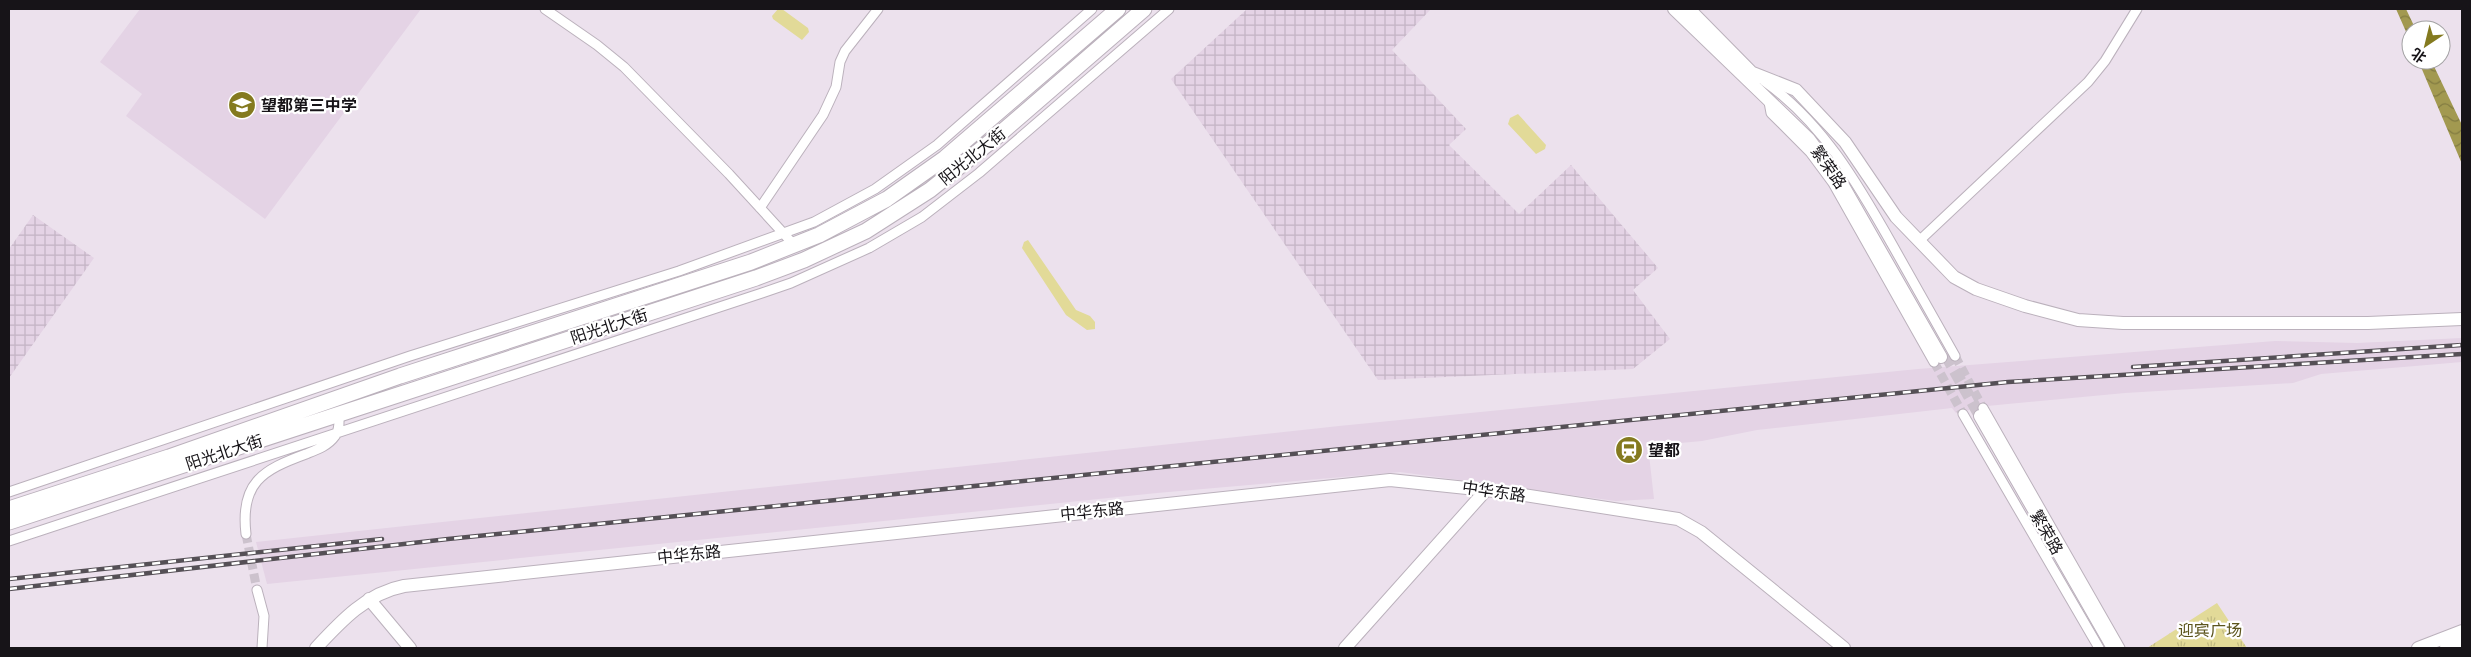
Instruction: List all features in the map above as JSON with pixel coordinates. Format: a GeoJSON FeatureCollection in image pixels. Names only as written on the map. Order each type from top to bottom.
{"type":"FeatureCollection","features":[{"type":"Feature","properties":{"kind":"highway","name":"阳光北大街"},"geometry":{"type":"LineString","coordinates":[[9,508],[169,457],[400,376],[795,246],[858,216],[921,176],[984,125],[1118,9]]}},
{"type":"Feature","properties":{"kind":"highway","name":"阳光北大街"},"geometry":{"type":"LineString","coordinates":[[9,522],[764,275],[804,260],[866,231],[902,209],[955,171],[1144,9]]}},
{"type":"Feature","properties":{"kind":"street"},"geometry":{"type":"LineString","coordinates":[[545,9],[597,45],[624,68],[795,246]]}},
{"type":"Feature","properties":{"kind":"street"},"geometry":{"type":"LineString","coordinates":[[760,208],[824,115],[836,87],[840,62],[845,51],[878,9]]}},
{"type":"Feature","properties":{"kind":"street"},"geometry":{"type":"LineString","coordinates":[[9,492],[410,356],[679,271],[814,222],[867,194],[937,145],[1092,9]]}},
{"type":"Feature","properties":{"kind":"street"},"geometry":{"type":"LineString","coordinates":[[9,541],[791,283],[884,240],[922,216],[979,173],[1169,9]]}},
{"type":"Feature","properties":{"kind":"street","name":"繁荣路"},"geometry":{"type":"LineString","coordinates":[[1674,9],[1809,139],[1834,172],[1944,358],[1839,169],[1813,136],[1689,9]]}},
{"type":"Feature","properties":{"kind":"street"},"geometry":{"type":"LineString","coordinates":[[1920,241],[2088,82],[2105,61],[2138,9]]}},
{"type":"Feature","properties":{"kind":"street"},"geometry":{"type":"LineString","coordinates":[[1753,73],[1796,90],[1845,142],[1896,217],[1954,277],[1976,289],[2025,306],[2078,320],[2123,323],[2368,324],[2462,319]]}},
{"type":"Feature","properties":{"kind":"street"},"geometry":{"type":"LineString","coordinates":[[1975,413],[2098,648]]}},
{"type":"Feature","properties":{"kind":"street"},"geometry":{"type":"LineString","coordinates":[[1975,413],[2120,648]]}},
{"type":"Feature","properties":{"kind":"street","name":"繁荣路"},"geometry":{"type":"LineString","coordinates":[[1975,413],[2107,648]]}},
{"type":"Feature","properties":{"kind":"street","name":"繁荣路"},"geometry":{"type":"LineString","coordinates":[[1975,413],[2112,648]]}},
{"type":"Feature","properties":{"kind":"street"},"geometry":{"type":"LineString","coordinates":[[246,534],[243,512],[252,489],[259,479],[277,464],[322,448],[330,442],[337,432],[339,414]]}},
{"type":"Feature","properties":{"kind":"street","name":"中华东路"},"geometry":{"type":"LineString","coordinates":[[316,648],[341,622],[369,599],[389,589],[404,586],[1371,481],[1427,482],[1678,519],[1687,522],[1844,648]]}},
{"type":"Feature","properties":{"kind":"street"},"geometry":{"type":"LineString","coordinates":[[1345,648],[1487,490]]}},
{"type":"Feature","properties":{"kind":"street"},"geometry":{"type":"LineString","coordinates":[[257,590],[264,616],[262,648]]}},
{"type":"Feature","properties":{"kind":"street"},"geometry":{"type":"LineString","coordinates":[[369,599],[410,648]]}},
{"type":"Feature","properties":{"kind":"street"},"geometry":{"type":"LineString","coordinates":[[2418,648],[2462,631]]}},
{"type":"Feature","properties":{"kind":"street"},"geometry":{"type":"LineString","coordinates":[[2446,648],[2462,642]]}},
{"type":"Feature","properties":{"kind":"shaded area","name":"望都第三中学"},"geometry":{"type":"Polygon","coordinates":[[[140,9],[421,9],[265,219],[126,116],[142,94],[100,62],[140,9]]]}},
{"type":"Feature","properties":{"kind":"shaded area"},"geometry":{"type":"Polygon","coordinates":[[[1247,9],[1431,9],[1392,50],[1466,129],[1449,145],[1519,214],[1571,165],[1658,268],[1633,290],[1670,339],[1633,369],[1378,380],[1171,79],[1247,9]]]}},
{"type":"Feature","properties":{"kind":"shaded area"},"geometry":{"type":"Polygon","coordinates":[[[33,215],[94,258],[9,378],[9,249],[33,215]]]}},
{"type":"Feature","properties":{"kind":"shaded area"},"geometry":{"type":"Polygon","coordinates":[[[2462,338],[2462,362],[2321,374],[2293,383],[2125,393],[1987,406],[1956,413],[1952,408],[1757,430],[1702,441],[1648,446],[1654,499],[1616,501],[1400,472],[1157,493],[267,584],[256,542],[1339,426],[1918,369],[2275,341],[2357,343],[2462,338]]]}},
{"type":"Feature","properties":{"kind":"green space"},"geometry":{"type":"Polygon","coordinates":[[[778,9],[782,9],[808,28],[809,32],[802,40],[773,19],[772,16],[778,9]]]}},
{"type":"Feature","properties":{"kind":"green space"},"geometry":{"type":"Polygon","coordinates":[[[1518,114],[1546,145],[1545,149],[1536,154],[1508,124],[1510,118],[1518,114]]]}},
{"type":"Feature","properties":{"kind":"green space"},"geometry":{"type":"Polygon","coordinates":[[[1028,240],[1076,310],[1090,316],[1095,322],[1095,329],[1087,330],[1066,315],[1022,248],[1024,242],[1028,240]]]}},
{"type":"Feature","properties":{"kind":"green space","name":"迎宾广场"},"geometry":{"type":"Polygon","coordinates":[[[2217,603],[2247,648],[2147,648],[2217,603]]]}},
{"type":"Feature","properties":{"kind":"water"},"geometry":{"type":"Polygon","coordinates":[[[2396,9],[2406,9],[2411,20],[2401,20],[2396,9]]]}},
{"type":"Feature","properties":{"kind":"water"},"geometry":{"type":"Polygon","coordinates":[[[2422,70],[2436,70],[2462,125],[2462,164],[2422,70]]]}},
{"type":"Feature","properties":{"kind":"tunnel"},"geometry":{"type":"LineString","coordinates":[[1946,355],[1980,416]]}},
{"type":"Feature","properties":{"kind":"tunnel"},"geometry":{"type":"LineString","coordinates":[[1955,356],[1983,408]]}},
{"type":"Feature","properties":{"kind":"tunnel"},"geometry":{"type":"LineString","coordinates":[[1934,362],[1963,414]]}},
{"type":"Feature","properties":{"kind":"tunnel"},"geometry":{"type":"LineString","coordinates":[[246,534],[257,590]]}},
{"type":"Feature","properties":{"kind":"railway"},"geometry":{"type":"LineString","coordinates":[[2133,367],[2462,345]]}},
{"type":"Feature","properties":{"kind":"railway"},"geometry":{"type":"LineString","coordinates":[[9,589],[448,539],[2008,382],[2462,354]]}},
{"type":"Feature","properties":{"kind":"railway"},"geometry":{"type":"LineString","coordinates":[[9,579],[382,539]]}},
{"type":"Feature","properties":{"kind":"place","name":"望都第三中学"},"geometry":{"type":"Point","coordinates":[242,105]}},
{"type":"Feature","properties":{"kind":"place","name":"望都"},"geometry":{"type":"Point","coordinates":[1629,450]}}]}
